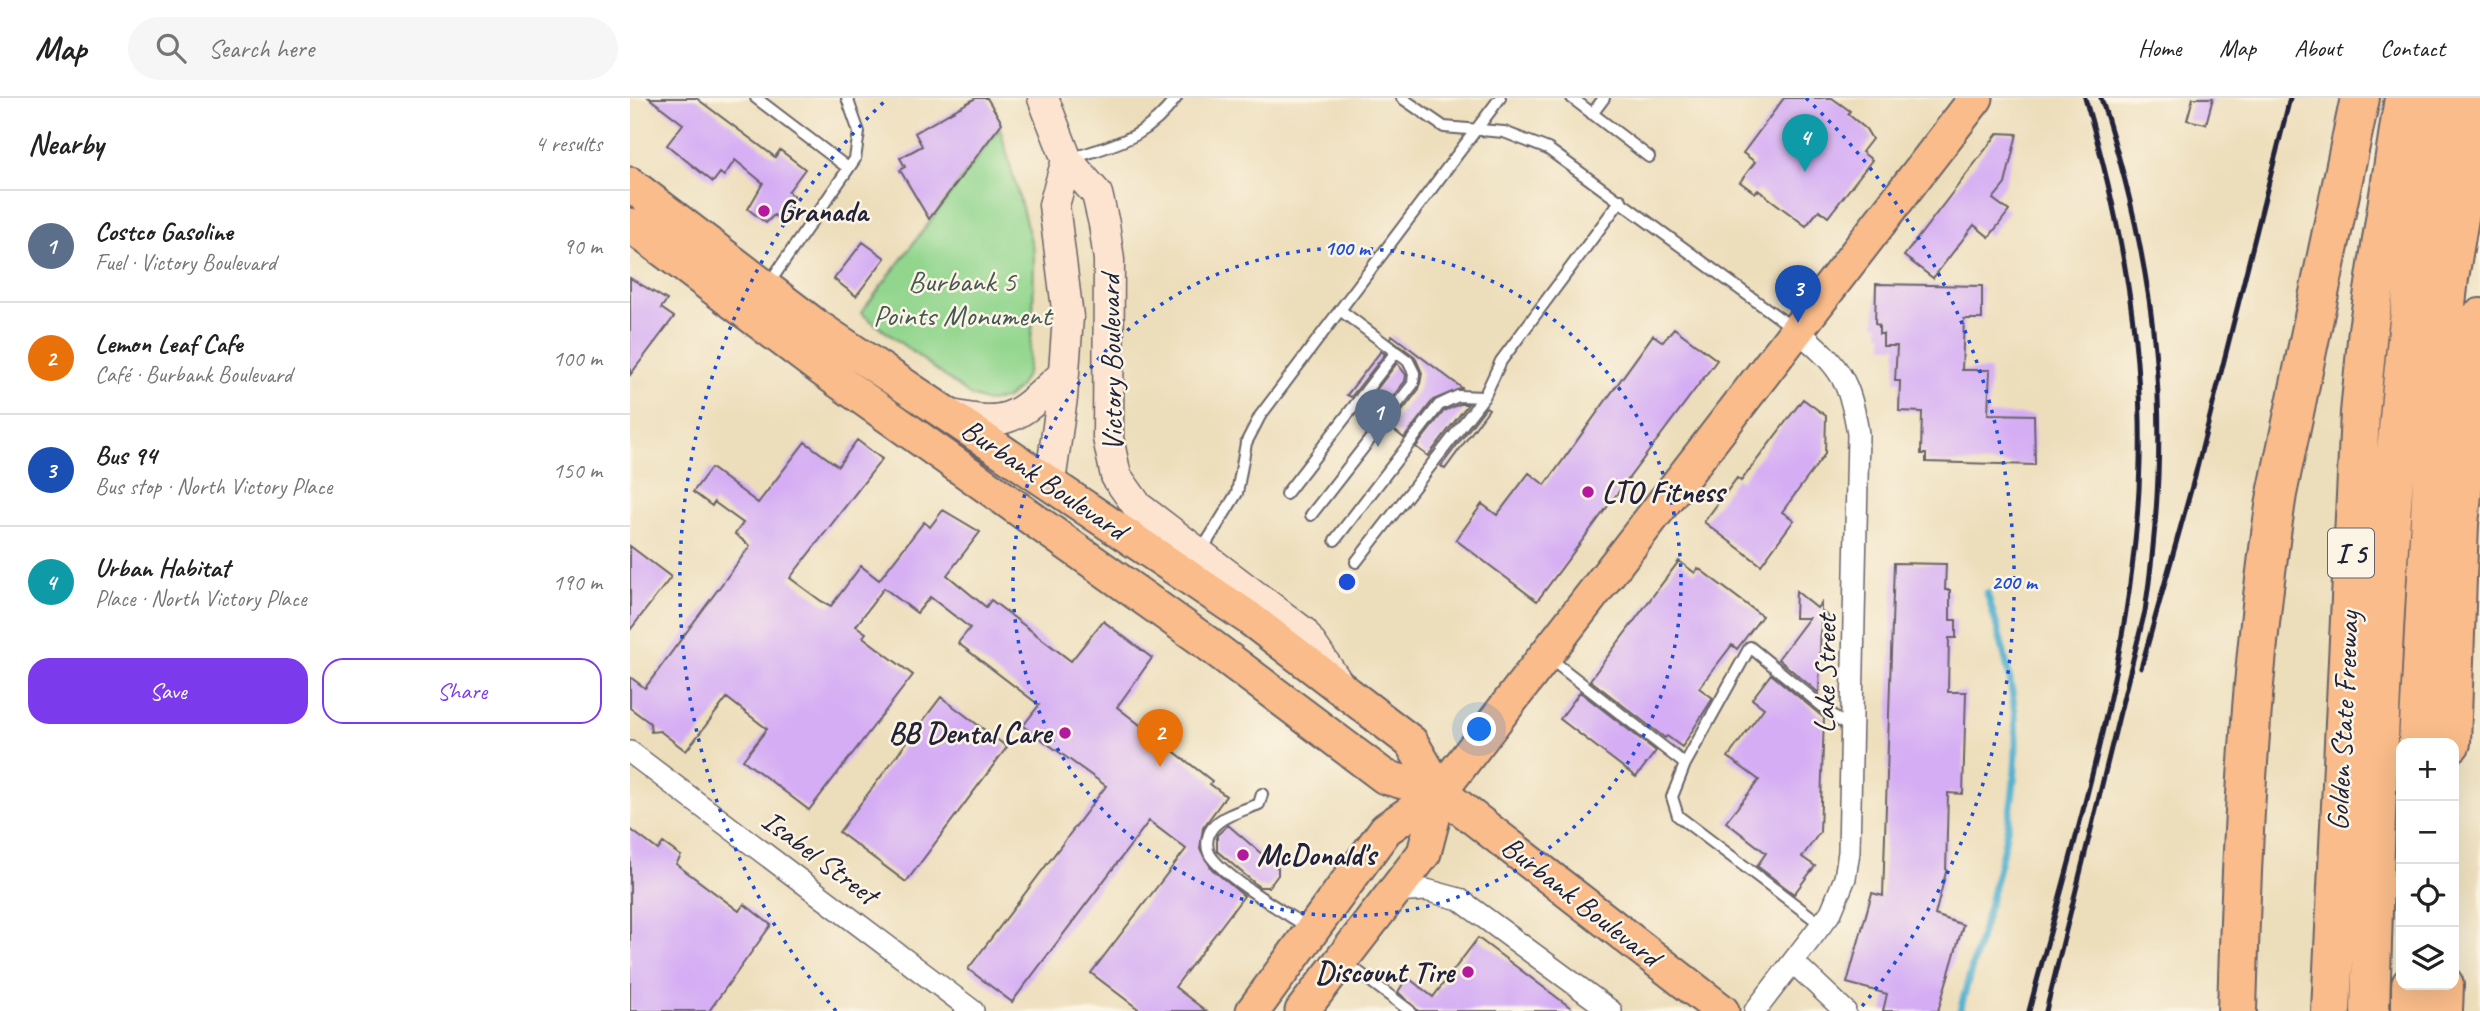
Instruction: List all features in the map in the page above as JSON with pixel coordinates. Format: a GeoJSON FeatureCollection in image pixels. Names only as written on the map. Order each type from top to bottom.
{"type":"FeatureCollection","features":[{"type":"Feature","properties":{"kind":"highway"},"geometry":{"type":"LineString","coordinates":[[2237,1011],[2246,752],[2267,555],[2277,494],[2360,98]]}},
{"type":"Feature","properties":{"kind":"highway","name":"Golden State Freeway"},"geometry":{"type":"LineString","coordinates":[[2331,1011],[2360,413],[2368,330],[2404,98]]}},
{"type":"Feature","properties":{"kind":"highway"},"geometry":{"type":"LineString","coordinates":[[2370,1011],[2390,514],[2403,360],[2441,98]]}},
{"type":"Feature","properties":{"kind":"highway"},"geometry":{"type":"LineString","coordinates":[[2418,738],[2437,385],[2449,278],[2479,98]]}},
{"type":"Feature","properties":{"kind":"highway"},"geometry":{"type":"LineString","coordinates":[[2451,738],[2459,524],[2480,318]]}},
{"type":"Feature","properties":{"kind":"highway"},"geometry":{"type":"LineString","coordinates":[[2411,990],[2411,1011]]}},
{"type":"Feature","properties":{"kind":"highway"},"geometry":{"type":"LineString","coordinates":[[2443,1011],[2444,990]]}},
{"type":"Feature","properties":{"kind":"main road","name":"Victory Boulevard"},"geometry":{"type":"LineString","coordinates":[[1043,98],[1067,160],[1097,194],[1104,223],[1109,260],[1107,420],[1116,476],[1138,507],[1303,632],[1340,688]]}},
{"type":"Feature","properties":{"kind":"main road"},"geometry":{"type":"LineString","coordinates":[[1253,1011],[1386,829],[1440,792],[1976,98]]}},
{"type":"Feature","properties":{"kind":"main road","name":"Victory Boulevard"},"geometry":{"type":"LineString","coordinates":[[1044,527],[1064,374],[1068,317],[1054,205],[1067,160]]}},
{"type":"Feature","properties":{"kind":"main road","name":"Burbank Boulevard"},"geometry":{"type":"LineString","coordinates":[[630,184],[765,288],[1230,605],[1340,688],[1411,742],[1440,792],[1718,1008]]}},
{"type":"Feature","properties":{"kind":"main road","name":"Burbank Boulevard"},"geometry":{"type":"LineString","coordinates":[[630,225],[823,370],[1044,527],[1385,777],[1440,792]]}},
{"type":"Feature","properties":{"kind":"main road"},"geometry":{"type":"LineString","coordinates":[[948,414],[972,420],[1000,421],[1014,417],[1064,374]]}},
{"type":"Feature","properties":{"kind":"main road"},"geometry":{"type":"LineString","coordinates":[[1302,1011],[1424,853],[1440,792]]}},
{"type":"Feature","properties":{"kind":"street","name":"Lake Street"},"geometry":{"type":"LineString","coordinates":[[1755,1011],[1822,925],[1839,897],[1849,852],[1854,732],[1858,433],[1850,393],[1842,374],[1831,359],[1798,331]]}},
{"type":"Feature","properties":{"kind":"street","name":"Isabel Street"},"geometry":{"type":"LineString","coordinates":[[630,752],[973,1011]]}},
{"type":"Feature","properties":{"kind":"street"},"geometry":{"type":"LineString","coordinates":[[1394,892],[1426,890],[1458,899],[1611,1011]]}},
{"type":"Feature","properties":{"kind":"street"},"geometry":{"type":"LineString","coordinates":[[1793,962],[1845,1011]]}},
{"type":"Feature","properties":{"kind":"lane"},"geometry":{"type":"LineString","coordinates":[[756,98],[848,168]]}},
{"type":"Feature","properties":{"kind":"lane"},"geometry":{"type":"LineString","coordinates":[[765,288],[848,168],[859,147],[859,132],[847,98]]}},
{"type":"Feature","properties":{"kind":"lane"},"geometry":{"type":"LineString","coordinates":[[1067,160],[1143,133],[1157,123],[1176,98]]}},
{"type":"Feature","properties":{"kind":"lane"},"geometry":{"type":"LineString","coordinates":[[1402,98],[1444,127],[1504,132],[1534,142],[1621,201],[1798,331]]}},
{"type":"Feature","properties":{"kind":"lane"},"geometry":{"type":"LineString","coordinates":[[1200,554],[1237,493],[1252,429],[1500,98]]}},
{"type":"Feature","properties":{"kind":"lane"},"geometry":{"type":"LineString","coordinates":[[1572,98],[1649,157]]}},
{"type":"Feature","properties":{"kind":"lane"},"geometry":{"type":"LineString","coordinates":[[1592,114],[1604,98]]}},
{"type":"Feature","properties":{"kind":"lane"},"geometry":{"type":"LineString","coordinates":[[1356,562],[1484,397],[1500,361],[1621,201]]}},
{"type":"Feature","properties":{"kind":"lane"},"geometry":{"type":"LineString","coordinates":[[1311,516],[1413,384],[1412,367],[1340,310]]}},
{"type":"Feature","properties":{"kind":"lane"},"geometry":{"type":"LineString","coordinates":[[1286,494],[1396,352]]}},
{"type":"Feature","properties":{"kind":"lane"},"geometry":{"type":"LineString","coordinates":[[1335,540],[1439,405],[1458,396],[1484,397]]}},
{"type":"Feature","properties":{"kind":"lane"},"geometry":{"type":"LineString","coordinates":[[1822,925],[1678,816],[1672,797],[1685,764],[1750,648],[1854,732]]}},
{"type":"Feature","properties":{"kind":"lane"},"geometry":{"type":"LineString","coordinates":[[1544,655],[1685,764]]}},
{"type":"Feature","properties":{"kind":"lane"},"geometry":{"type":"LineString","coordinates":[[1262,794],[1259,804],[1214,826],[1208,836],[1207,849],[1212,858],[1248,887],[1312,931]]}},
{"type":"Feature","properties":{"kind":"lane"},"geometry":{"type":"LineString","coordinates":[[1342,960],[1410,1011]]}},
{"type":"Feature","properties":{"kind":"green space","name":"Burbank 5 Points Monument"},"geometry":{"type":"Polygon","coordinates":[[[1000,128],[1034,252],[1033,322],[1027,373],[1018,389],[1005,399],[987,402],[971,396],[861,313],[1000,128]]]}},
{"type":"Feature","properties":{"kind":"building"},"geometry":{"type":"Polygon","coordinates":[[[649,98],[696,98],[775,157],[780,150],[805,169],[788,192],[794,196],[777,218],[774,215],[766,223],[748,209],[763,183],[735,160],[724,176],[720,173],[713,182],[667,145],[683,124],[649,98]]]}},
{"type":"Feature","properties":{"kind":"building"},"geometry":{"type":"Polygon","coordinates":[[[976,98],[987,98],[1002,123],[929,219],[900,170],[905,167],[900,158],[922,146],[915,133],[976,98]]]}},
{"type":"Feature","properties":{"kind":"building"},"geometry":{"type":"Polygon","coordinates":[[[1784,98],[1832,98],[1850,111],[1848,114],[1866,129],[1872,139],[1862,152],[1872,160],[1828,217],[1819,210],[1806,226],[1758,190],[1755,193],[1740,182],[1755,162],[1743,153],[1784,98]]]}},
{"type":"Feature","properties":{"kind":"building"},"geometry":{"type":"Polygon","coordinates":[[[2193,98],[2213,98],[2206,124],[2187,120],[2193,98]]]}},
{"type":"Feature","properties":{"kind":"building"},"geometry":{"type":"Polygon","coordinates":[[[1998,133],[2017,134],[2005,184],[1993,199],[2009,211],[1989,237],[1974,225],[1933,278],[1904,256],[1998,133]]]}},
{"type":"Feature","properties":{"kind":"building"},"geometry":{"type":"Polygon","coordinates":[[[863,242],[885,258],[856,296],[834,279],[863,242]]]}},
{"type":"Feature","properties":{"kind":"building"},"geometry":{"type":"Polygon","coordinates":[[[630,278],[667,300],[661,308],[674,317],[630,375],[630,278]]]}},
{"type":"Feature","properties":{"kind":"building"},"geometry":{"type":"Polygon","coordinates":[[[1876,284],[1982,286],[1982,319],[1964,319],[1962,370],[1990,370],[1988,414],[2034,415],[2035,465],[1926,462],[1926,454],[1921,454],[1922,412],[1899,411],[1900,381],[1895,381],[1897,346],[1883,346],[1883,334],[1879,334],[1879,325],[1875,324],[1876,284]]]}},
{"type":"Feature","properties":{"kind":"building"},"geometry":{"type":"Polygon","coordinates":[[[1674,328],[1717,360],[1537,601],[1456,540],[1482,504],[1497,515],[1529,473],[1545,485],[1653,335],[1663,342],[1674,328]]]}},
{"type":"Feature","properties":{"kind":"building"},"geometry":{"type":"Polygon","coordinates":[[[1392,335],[1462,388],[1433,400],[1404,438],[1390,427],[1419,389],[1422,373],[1415,357],[1390,338],[1392,335]]]}},
{"type":"Feature","properties":{"kind":"building"},"geometry":{"type":"Polygon","coordinates":[[[1381,351],[1385,354],[1351,397],[1347,395],[1381,351]]]}},
{"type":"Feature","properties":{"kind":"building"},"geometry":{"type":"Polygon","coordinates":[[[1397,363],[1406,375],[1405,381],[1377,417],[1363,407],[1397,363]]]}},
{"type":"Feature","properties":{"kind":"building"},"geometry":{"type":"Polygon","coordinates":[[[1803,399],[1826,416],[1825,454],[1782,512],[1794,520],[1761,565],[1704,522],[1737,478],[1741,481],[1803,399]]]}},
{"type":"Feature","properties":{"kind":"building"},"geometry":{"type":"Polygon","coordinates":[[[1460,404],[1468,404],[1428,456],[1416,447],[1444,411],[1460,404]]]}},
{"type":"Feature","properties":{"kind":"building"},"geometry":{"type":"Polygon","coordinates":[[[1486,407],[1489,409],[1445,469],[1441,466],[1486,407]]]}},
{"type":"Feature","properties":{"kind":"building"},"geometry":{"type":"Polygon","coordinates":[[[857,440],[882,459],[790,578],[821,601],[831,606],[861,566],[879,580],[924,522],[930,527],[943,510],[980,532],[947,575],[986,607],[991,600],[1071,661],[1103,621],[1152,658],[1117,707],[1212,781],[1210,784],[1226,796],[1203,828],[1200,849],[1212,869],[1244,896],[1175,987],[1206,1011],[1141,1011],[1091,973],[1186,849],[1149,821],[1012,1002],[968,969],[1106,786],[1023,726],[1039,705],[958,643],[970,628],[930,597],[917,613],[884,588],[856,626],[866,633],[863,637],[913,675],[809,810],[743,760],[767,729],[727,698],[686,751],[660,731],[651,732],[650,723],[630,708],[630,677],[645,688],[750,546],[735,534],[743,523],[714,502],[712,506],[693,492],[711,468],[758,503],[805,442],[838,466],[857,440]]]}},
{"type":"Feature","properties":{"kind":"building"},"geometry":{"type":"Polygon","coordinates":[[[630,546],[671,577],[630,630],[630,546]]]}},
{"type":"Feature","properties":{"kind":"building"},"geometry":{"type":"Polygon","coordinates":[[[1679,561],[1695,573],[1698,568],[1762,616],[1737,649],[1732,645],[1699,688],[1713,698],[1682,747],[1667,736],[1665,738],[1590,680],[1679,561]]]}},
{"type":"Feature","properties":{"kind":"building"},"geometry":{"type":"Polygon","coordinates":[[[1894,563],[1946,564],[1945,590],[1950,590],[1950,620],[1956,620],[1956,638],[1949,638],[1948,692],[1966,692],[1963,794],[1948,793],[1946,872],[1935,915],[1963,925],[1938,1011],[1883,1011],[1887,994],[1847,983],[1872,893],[1883,896],[1894,563]]]}},
{"type":"Feature","properties":{"kind":"building"},"geometry":{"type":"Polygon","coordinates":[[[1796,591],[1817,608],[1821,603],[1821,611],[1832,619],[1821,619],[1819,693],[1778,659],[1809,618],[1795,618],[1796,591]]]}},
{"type":"Feature","properties":{"kind":"building"},"geometry":{"type":"Polygon","coordinates":[[[1771,674],[1824,718],[1820,832],[1802,857],[1815,866],[1794,894],[1757,866],[1766,853],[1726,822],[1759,780],[1728,757],[1764,708],[1752,699],[1771,674]]]}},
{"type":"Feature","properties":{"kind":"building"},"geometry":{"type":"Polygon","coordinates":[[[1580,692],[1656,751],[1636,777],[1560,719],[1580,692]]]}},
{"type":"Feature","properties":{"kind":"building"},"geometry":{"type":"Polygon","coordinates":[[[941,697],[1007,747],[906,882],[839,832],[941,697]]]}},
{"type":"Feature","properties":{"kind":"building","name":"McDonald's"},"geometry":{"type":"Polygon","coordinates":[[[1228,825],[1278,868],[1278,875],[1269,887],[1259,887],[1217,851],[1217,835],[1228,825]]]}},
{"type":"Feature","properties":{"kind":"building"},"geometry":{"type":"Polygon","coordinates":[[[630,829],[658,850],[663,843],[681,856],[676,864],[739,911],[744,904],[771,925],[709,1011],[630,1011],[630,829]]]}},
{"type":"Feature","properties":{"kind":"building"},"geometry":{"type":"Polygon","coordinates":[[[1478,938],[1575,1011],[1418,1011],[1398,992],[1407,977],[1433,997],[1478,938]]]}},
{"type":"Feature","properties":{"kind":"waterway"},"geometry":{"type":"LineString","coordinates":[[1960,1011],[2005,839],[2015,769],[2013,698],[1987,593]]}},
{"type":"Feature","properties":{"kind":"railway"},"geometry":{"type":"LineString","coordinates":[[2029,1011],[2101,739],[2128,601],[2136,532],[2140,416],[2133,324],[2119,233],[2085,98]]}},
{"type":"Feature","properties":{"kind":"railway"},"geometry":{"type":"LineString","coordinates":[[2046,1011],[2145,611],[2154,543],[2158,477],[2159,414],[2148,290],[2121,164],[2101,98]]}},
{"type":"Feature","properties":{"kind":"railway"},"geometry":{"type":"LineString","coordinates":[[2141,668],[2196,472],[2290,98]]}},
{"type":"Feature","properties":{"kind":"place","name":"Urban Habitat"},"geometry":{"type":"Point","coordinates":[1805,172]}},
{"type":"Feature","properties":{"kind":"place","name":"Granada"},"geometry":{"type":"Point","coordinates":[764,211]}},
{"type":"Feature","properties":{"kind":"place","name":"Bus 94"},"geometry":{"type":"Point","coordinates":[1798,323]}},
{"type":"Feature","properties":{"kind":"place","name":"Costco Gasoline"},"geometry":{"type":"Point","coordinates":[1378,447]}},
{"type":"Feature","properties":{"kind":"place","name":"LTO Fitness"},"geometry":{"type":"Point","coordinates":[1588,492]}},
{"type":"Feature","properties":{"kind":"place","name":"BB Dental Care"},"geometry":{"type":"Point","coordinates":[1065,733]}},
{"type":"Feature","properties":{"kind":"place","name":"Lemon Leaf Cafe"},"geometry":{"type":"Point","coordinates":[1160,767]}},
{"type":"Feature","properties":{"kind":"place","name":"McDonald's"},"geometry":{"type":"Point","coordinates":[1243,855]}},
{"type":"Feature","properties":{"kind":"place","name":"Discount Tire"},"geometry":{"type":"Point","coordinates":[1468,972]}}]}
